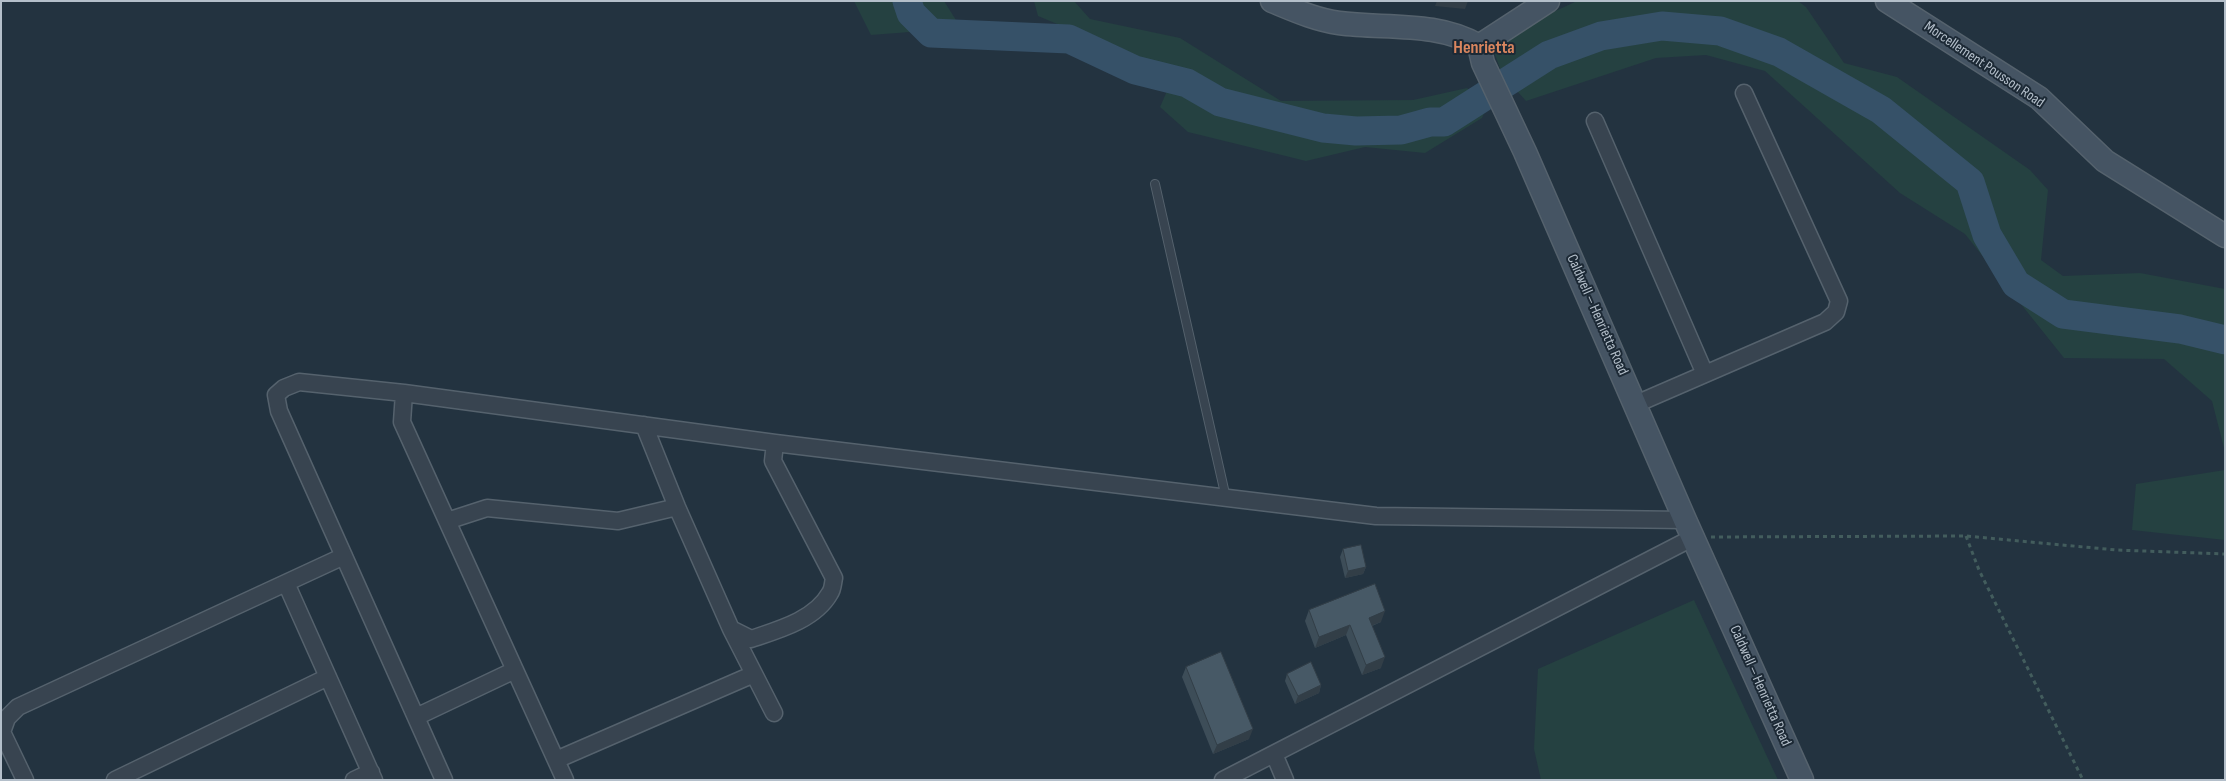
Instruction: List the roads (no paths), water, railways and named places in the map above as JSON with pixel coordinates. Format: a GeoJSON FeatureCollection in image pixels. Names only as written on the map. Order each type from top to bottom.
{"type":"FeatureCollection","features":[{"type":"Feature","properties":{"kind":"main road"},"geometry":{"type":"LineString","coordinates":[[1285,3],[1316,18],[1337,23],[1435,30],[1465,38],[1481,55],[1548,1]]}},
{"type":"Feature","properties":{"kind":"main road","name":"Morcellement Pousson Road"},"geometry":{"type":"LineString","coordinates":[[1887,1],[2039,98],[2105,162],[2225,236]]}},
{"type":"Feature","properties":{"kind":"main road","name":"Caldwell – Henrietta Road"},"geometry":{"type":"LineString","coordinates":[[1481,55],[1802,780]]}},
{"type":"Feature","properties":{"kind":"street"},"geometry":{"type":"LineString","coordinates":[[1636,404],[1826,322],[1836,312],[1839,301],[1744,93]]}},
{"type":"Feature","properties":{"kind":"street"},"geometry":{"type":"LineString","coordinates":[[1595,121],[1706,374]]}},
{"type":"Feature","properties":{"kind":"street"},"geometry":{"type":"LineString","coordinates":[[444,780],[279,411],[276,395],[284,388],[299,382],[404,393],[775,443],[1376,516],[1689,528]]}},
{"type":"Feature","properties":{"kind":"street"},"geometry":{"type":"LineString","coordinates":[[404,393],[402,422],[566,780]]}},
{"type":"Feature","properties":{"kind":"street"},"geometry":{"type":"LineString","coordinates":[[644,424],[677,507],[731,629],[774,713]]}},
{"type":"Feature","properties":{"kind":"street"},"geometry":{"type":"LineString","coordinates":[[731,629],[751,639],[782,628],[816,610],[831,592],[834,578],[773,462],[775,443]]}},
{"type":"Feature","properties":{"kind":"street"},"geometry":{"type":"LineString","coordinates":[[447,521],[487,508],[618,521],[677,507]]}},
{"type":"Feature","properties":{"kind":"street"},"geometry":{"type":"LineString","coordinates":[[1223,780],[1689,528]]}},
{"type":"Feature","properties":{"kind":"street"},"geometry":{"type":"LineString","coordinates":[[25,780],[2,732],[7,718],[18,707],[344,556]]}},
{"type":"Feature","properties":{"kind":"street"},"geometry":{"type":"LineString","coordinates":[[286,583],[372,776],[354,780]]}},
{"type":"Feature","properties":{"kind":"street"},"geometry":{"type":"LineString","coordinates":[[416,717],[515,670]]}},
{"type":"Feature","properties":{"kind":"street"},"geometry":{"type":"LineString","coordinates":[[556,760],[754,674]]}},
{"type":"Feature","properties":{"kind":"street"},"geometry":{"type":"LineString","coordinates":[[116,780],[328,677]]}},
{"type":"Feature","properties":{"kind":"street"},"geometry":{"type":"LineString","coordinates":[[1274,754],[1284,780]]}},
{"type":"Feature","properties":{"kind":"lane"},"geometry":{"type":"LineString","coordinates":[[1155,184],[1226,498]]}},
{"type":"Feature","properties":{"kind":"waterway"},"geometry":{"type":"LineString","coordinates":[[907,1],[911,13],[931,33],[1069,39],[1135,70],[1187,83],[1220,102],[1323,128],[1356,131],[1401,130],[1430,122],[1444,122],[1549,55],[1601,36],[1662,26],[1720,31],[1779,52],[1881,110],[1970,182],[1987,235],[2016,284],[2063,314],[2180,329],[2225,340]]}},
{"type":"Feature","properties":{"kind":"district","name":"Henrietta"},"geometry":{"type":"Point","coordinates":[1484,48]}}]}
